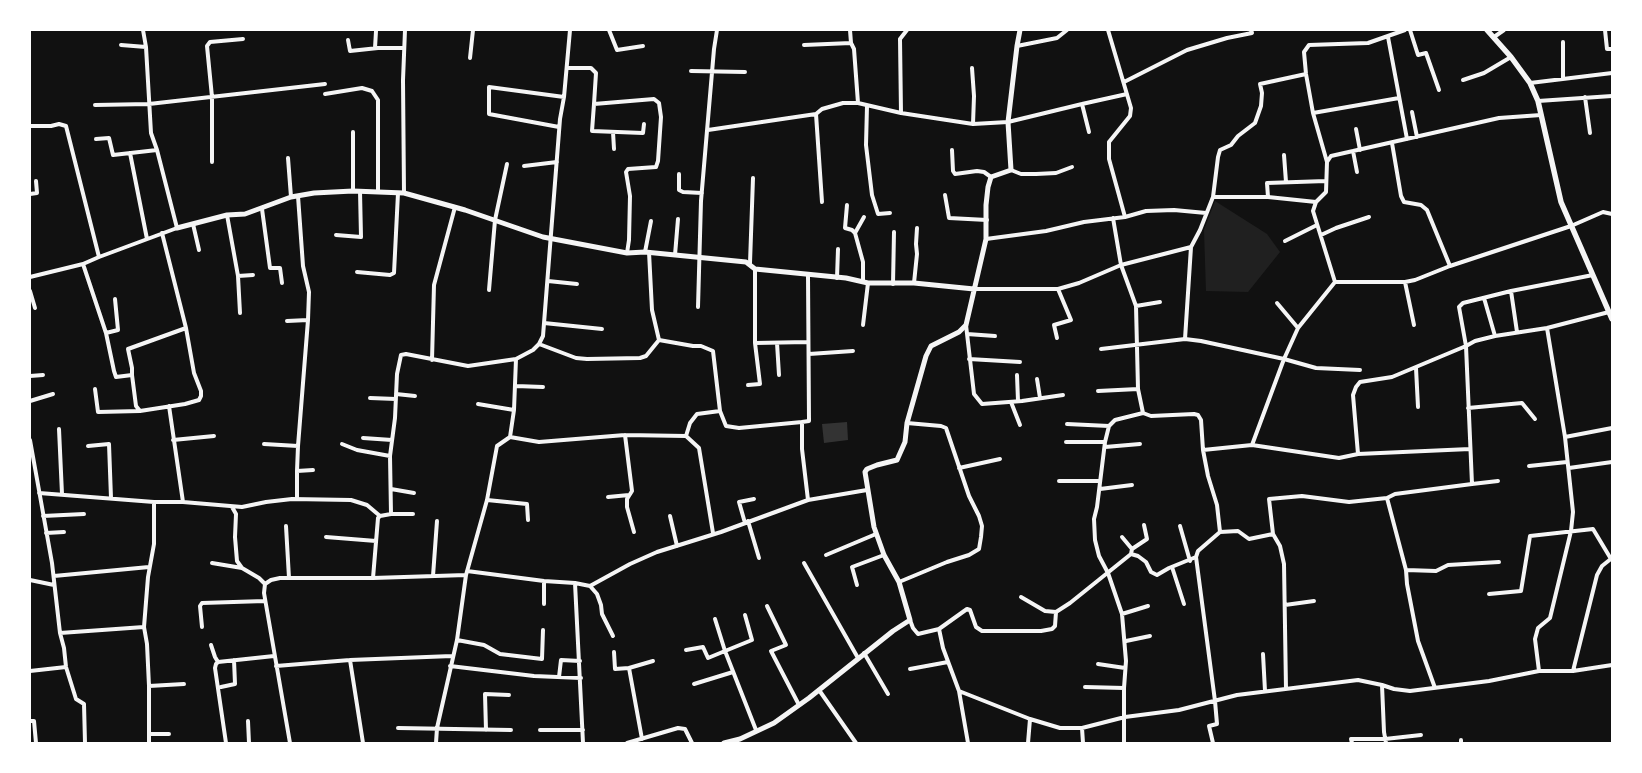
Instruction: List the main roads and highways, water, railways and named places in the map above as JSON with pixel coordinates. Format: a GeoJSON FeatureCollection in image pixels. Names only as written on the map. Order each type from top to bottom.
{"type":"FeatureCollection","features":[{"type":"Feature","properties":{"kind":"main road"},"geometry":{"type":"LineString","coordinates":[[1487,30],[1530,82],[1538,101],[1561,202],[1612,319]]}}]}
